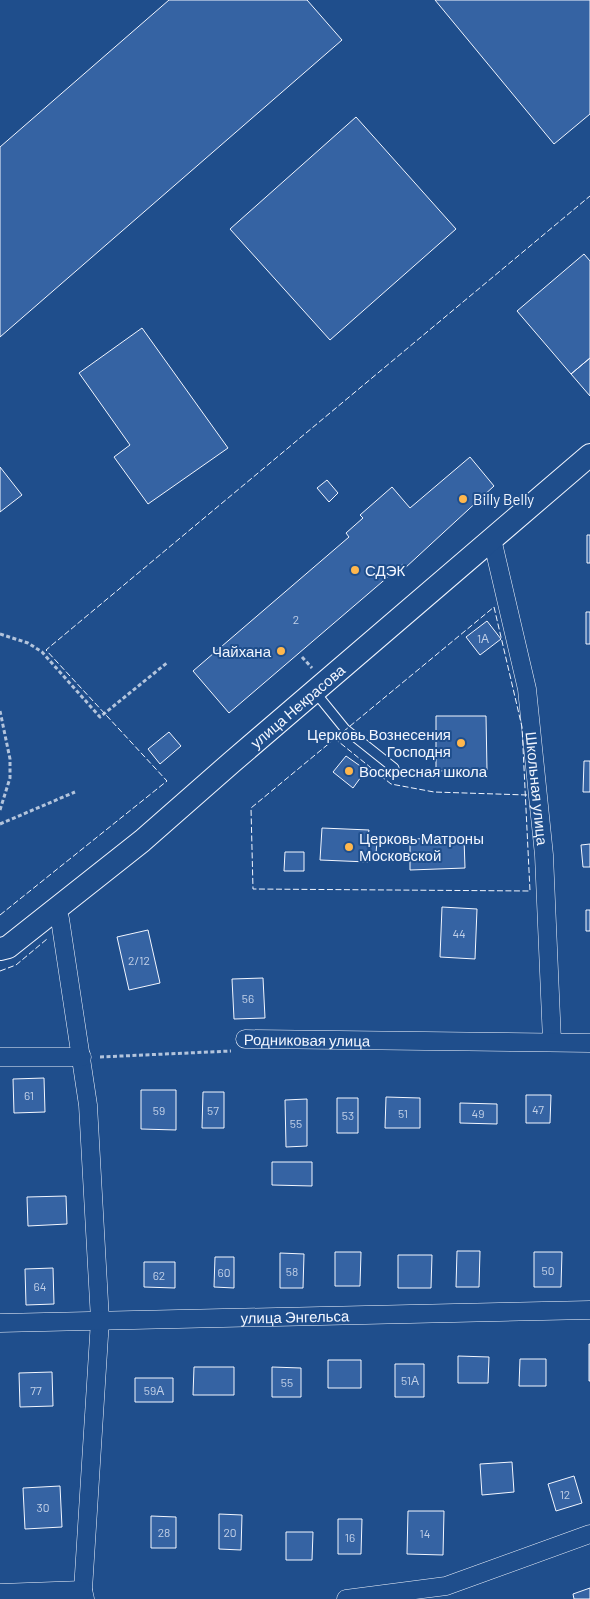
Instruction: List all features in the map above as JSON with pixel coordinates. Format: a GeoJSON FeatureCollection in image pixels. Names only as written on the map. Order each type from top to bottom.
{"type":"FeatureCollection","features":[{"type":"Feature","properties":{"kind":"street","name":"улица Некрасова"},"geometry":{"type":"LineString","coordinates":[[0,949],[8,947],[142,841],[590,455]]}},
{"type":"Feature","properties":{"kind":"street","name":"Школьная улица"},"geometry":{"type":"LineString","coordinates":[[492,539],[526,689],[544,855],[552,1041]]}},
{"type":"Feature","properties":{"kind":"street"},"geometry":{"type":"LineString","coordinates":[[0,1593],[84,1594],[100,1320],[88,1104],[60,919],[56,908]]}},
{"type":"Feature","properties":{"kind":"street","name":"Родниковая улица"},"geometry":{"type":"LineString","coordinates":[[245,1039],[552,1041],[590,1043]]}},
{"type":"Feature","properties":{"kind":"street"},"geometry":{"type":"LineString","coordinates":[[0,1057],[82,1057]]}},
{"type":"Feature","properties":{"kind":"street","name":"улица Энгельса"},"geometry":{"type":"LineString","coordinates":[[0,1323],[590,1310]]}},
{"type":"Feature","properties":{"kind":"street"},"geometry":{"type":"LineString","coordinates":[[346,1599],[446,1586],[590,1534]]}},
{"type":"Feature","properties":{"kind":"lane"},"geometry":{"type":"LineString","coordinates":[[314,692],[345,729],[394,768]]}},
{"type":"Feature","properties":{"kind":"path"},"geometry":{"type":"LineString","coordinates":[[0,634],[28,644],[42,652],[100,717],[168,662]]}},
{"type":"Feature","properties":{"kind":"path"},"geometry":{"type":"LineString","coordinates":[[0,712],[10,758],[10,778],[0,810]]}},
{"type":"Feature","properties":{"kind":"path"},"geometry":{"type":"LineString","coordinates":[[0,824],[75,792]]}},
{"type":"Feature","properties":{"kind":"path","name":"Родниковая улица"},"geometry":{"type":"LineString","coordinates":[[82,1057],[230,1051],[245,1039]]}},
{"type":"Feature","properties":{"kind":"building"},"geometry":{"type":"Polygon","coordinates":[[[169,0],[307,0],[342,40],[0,337],[0,147],[169,0]]]}},
{"type":"Feature","properties":{"kind":"building"},"geometry":{"type":"Polygon","coordinates":[[[435,0],[590,0],[590,114],[554,144],[435,0]]]}},
{"type":"Feature","properties":{"kind":"building"},"geometry":{"type":"Polygon","coordinates":[[[356,117],[456,229],[330,340],[230,229],[356,117]]]}},
{"type":"Feature","properties":{"kind":"building"},"geometry":{"type":"Polygon","coordinates":[[[584,254],[590,261],[590,358],[571,374],[517,311],[584,254]]]}},
{"type":"Feature","properties":{"kind":"building"},"geometry":{"type":"Polygon","coordinates":[[[142,328],[228,448],[148,504],[114,457],[130,445],[79,373],[142,328]]]}},
{"type":"Feature","properties":{"kind":"building"},"geometry":{"type":"Polygon","coordinates":[[[590,358],[590,396],[571,374],[590,358]]]}},
{"type":"Feature","properties":{"kind":"building"},"geometry":{"type":"Polygon","coordinates":[[[470,457],[494,486],[405,568],[403,564],[229,713],[193,671],[349,537],[346,533],[363,518],[360,515],[392,487],[410,508],[470,457]]]}},
{"type":"Feature","properties":{"kind":"building"},"geometry":{"type":"Polygon","coordinates":[[[0,467],[22,495],[0,512],[0,467]]]}},
{"type":"Feature","properties":{"kind":"building"},"geometry":{"type":"Polygon","coordinates":[[[327,480],[338,493],[329,502],[317,488],[327,480]]]}},
{"type":"Feature","properties":{"kind":"building"},"geometry":{"type":"Polygon","coordinates":[[[587,535],[590,535],[590,563],[587,563],[587,535]]]}},
{"type":"Feature","properties":{"kind":"building"},"geometry":{"type":"Polygon","coordinates":[[[586,612],[590,612],[590,644],[586,644],[586,612]]]}},
{"type":"Feature","properties":{"kind":"building"},"geometry":{"type":"Polygon","coordinates":[[[487,621],[501,639],[480,655],[466,637],[487,621]]]}},
{"type":"Feature","properties":{"kind":"building","name":"Церковь Вознесения Господня"},"geometry":{"type":"Polygon","coordinates":[[[436,716],[486,716],[487,770],[436,771],[436,716]]]}},
{"type":"Feature","properties":{"kind":"building"},"geometry":{"type":"Polygon","coordinates":[[[169,732],[181,746],[160,764],[148,749],[169,732]]]}},
{"type":"Feature","properties":{"kind":"building","name":"Воскресная школа"},"geometry":{"type":"Polygon","coordinates":[[[346,756],[366,770],[353,788],[333,772],[346,756]]]}},
{"type":"Feature","properties":{"kind":"building"},"geometry":{"type":"Polygon","coordinates":[[[584,761],[590,761],[590,792],[583,792],[584,761]]]}},
{"type":"Feature","properties":{"kind":"building","name":"Церковь Матроны Московской"},"geometry":{"type":"Polygon","coordinates":[[[322,828],[369,830],[368,836],[374,836],[377,841],[376,854],[373,857],[368,857],[368,862],[320,860],[322,828]]]}},
{"type":"Feature","properties":{"kind":"building"},"geometry":{"type":"Polygon","coordinates":[[[464,838],[465,868],[410,870],[410,839],[464,838]]]}},
{"type":"Feature","properties":{"kind":"building"},"geometry":{"type":"Polygon","coordinates":[[[590,844],[590,867],[583,867],[581,845],[590,844]]]}},
{"type":"Feature","properties":{"kind":"building"},"geometry":{"type":"Polygon","coordinates":[[[285,852],[304,852],[304,871],[284,871],[285,852]]]}},
{"type":"Feature","properties":{"kind":"building"},"geometry":{"type":"Polygon","coordinates":[[[442,907],[477,909],[475,959],[440,957],[442,907]]]}},
{"type":"Feature","properties":{"kind":"building"},"geometry":{"type":"Polygon","coordinates":[[[586,910],[590,910],[590,931],[586,931],[586,910]]]}},
{"type":"Feature","properties":{"kind":"building"},"geometry":{"type":"Polygon","coordinates":[[[148,930],[160,983],[129,990],[117,937],[148,930]]]}},
{"type":"Feature","properties":{"kind":"building"},"geometry":{"type":"Polygon","coordinates":[[[263,978],[265,1018],[234,1019],[232,979],[263,978]]]}},
{"type":"Feature","properties":{"kind":"building"},"geometry":{"type":"Polygon","coordinates":[[[44,1078],[45,1112],[14,1113],[13,1079],[44,1078]]]}},
{"type":"Feature","properties":{"kind":"building"},"geometry":{"type":"Polygon","coordinates":[[[141,1090],[176,1090],[176,1130],[141,1129],[141,1090]]]}},
{"type":"Feature","properties":{"kind":"building"},"geometry":{"type":"Polygon","coordinates":[[[203,1092],[224,1092],[224,1128],[202,1128],[203,1092]]]}},
{"type":"Feature","properties":{"kind":"building"},"geometry":{"type":"Polygon","coordinates":[[[526,1095],[551,1095],[550,1123],[526,1123],[526,1095]]]}},
{"type":"Feature","properties":{"kind":"building"},"geometry":{"type":"Polygon","coordinates":[[[386,1097],[420,1098],[420,1128],[385,1128],[386,1097]]]}},
{"type":"Feature","properties":{"kind":"building"},"geometry":{"type":"Polygon","coordinates":[[[337,1098],[358,1098],[358,1133],[337,1133],[337,1098]]]}},
{"type":"Feature","properties":{"kind":"building"},"geometry":{"type":"Polygon","coordinates":[[[307,1099],[307,1146],[286,1147],[285,1100],[307,1099]]]}},
{"type":"Feature","properties":{"kind":"building"},"geometry":{"type":"Polygon","coordinates":[[[460,1103],[497,1104],[497,1124],[460,1123],[460,1103]]]}},
{"type":"Feature","properties":{"kind":"building"},"geometry":{"type":"Polygon","coordinates":[[[272,1162],[312,1162],[312,1186],[272,1185],[272,1162]]]}},
{"type":"Feature","properties":{"kind":"building"},"geometry":{"type":"Polygon","coordinates":[[[66,1196],[67,1224],[28,1226],[27,1197],[66,1196]]]}},
{"type":"Feature","properties":{"kind":"building"},"geometry":{"type":"Polygon","coordinates":[[[457,1251],[480,1251],[479,1287],[456,1287],[457,1251]]]}},
{"type":"Feature","properties":{"kind":"building"},"geometry":{"type":"Polygon","coordinates":[[[335,1252],[361,1252],[360,1286],[335,1286],[335,1252]]]}},
{"type":"Feature","properties":{"kind":"building"},"geometry":{"type":"Polygon","coordinates":[[[534,1252],[562,1252],[561,1287],[534,1287],[534,1252]]]}},
{"type":"Feature","properties":{"kind":"building"},"geometry":{"type":"Polygon","coordinates":[[[280,1253],[304,1254],[303,1288],[280,1288],[280,1253]]]}},
{"type":"Feature","properties":{"kind":"building"},"geometry":{"type":"Polygon","coordinates":[[[398,1255],[432,1255],[431,1288],[398,1288],[398,1255]]]}},
{"type":"Feature","properties":{"kind":"building"},"geometry":{"type":"Polygon","coordinates":[[[215,1257],[234,1257],[234,1288],[214,1287],[215,1257]]]}},
{"type":"Feature","properties":{"kind":"building"},"geometry":{"type":"Polygon","coordinates":[[[144,1262],[175,1262],[175,1288],[144,1287],[144,1262]]]}},
{"type":"Feature","properties":{"kind":"building"},"geometry":{"type":"Polygon","coordinates":[[[53,1268],[54,1304],[26,1305],[25,1269],[53,1268]]]}},
{"type":"Feature","properties":{"kind":"building"},"geometry":{"type":"Polygon","coordinates":[[[590,1344],[590,1381],[589,1381],[590,1344]]]}},
{"type":"Feature","properties":{"kind":"building"},"geometry":{"type":"Polygon","coordinates":[[[458,1356],[489,1357],[488,1383],[458,1383],[458,1356]]]}},
{"type":"Feature","properties":{"kind":"building"},"geometry":{"type":"Polygon","coordinates":[[[520,1359],[546,1359],[546,1386],[519,1386],[520,1359]]]}},
{"type":"Feature","properties":{"kind":"building"},"geometry":{"type":"Polygon","coordinates":[[[328,1360],[361,1360],[361,1388],[328,1388],[328,1360]]]}},
{"type":"Feature","properties":{"kind":"building"},"geometry":{"type":"Polygon","coordinates":[[[395,1364],[424,1364],[424,1397],[395,1397],[395,1364]]]}},
{"type":"Feature","properties":{"kind":"building"},"geometry":{"type":"Polygon","coordinates":[[[194,1367],[234,1367],[234,1395],[193,1395],[194,1367]]]}},
{"type":"Feature","properties":{"kind":"building"},"geometry":{"type":"Polygon","coordinates":[[[272,1367],[301,1368],[301,1397],[272,1397],[272,1367]]]}},
{"type":"Feature","properties":{"kind":"building"},"geometry":{"type":"Polygon","coordinates":[[[52,1372],[53,1406],[20,1407],[19,1373],[52,1372]]]}},
{"type":"Feature","properties":{"kind":"building"},"geometry":{"type":"Polygon","coordinates":[[[135,1378],[173,1378],[173,1402],[135,1402],[135,1378]]]}},
{"type":"Feature","properties":{"kind":"building"},"geometry":{"type":"Polygon","coordinates":[[[512,1462],[514,1492],[482,1495],[480,1464],[512,1462]]]}},
{"type":"Feature","properties":{"kind":"building"},"geometry":{"type":"Polygon","coordinates":[[[574,1476],[582,1503],[556,1511],[548,1484],[574,1476]]]}},
{"type":"Feature","properties":{"kind":"building"},"geometry":{"type":"Polygon","coordinates":[[[60,1486],[62,1527],[25,1529],[23,1488],[60,1486]]]}},
{"type":"Feature","properties":{"kind":"building"},"geometry":{"type":"Polygon","coordinates":[[[408,1511],[444,1511],[443,1555],[407,1554],[408,1511]]]}},
{"type":"Feature","properties":{"kind":"building"},"geometry":{"type":"Polygon","coordinates":[[[219,1514],[242,1515],[241,1550],[219,1549],[219,1514]]]}},
{"type":"Feature","properties":{"kind":"building"},"geometry":{"type":"Polygon","coordinates":[[[151,1516],[176,1517],[176,1548],[151,1548],[151,1516]]]}},
{"type":"Feature","properties":{"kind":"building"},"geometry":{"type":"Polygon","coordinates":[[[338,1519],[362,1519],[361,1554],[338,1554],[338,1519]]]}},
{"type":"Feature","properties":{"kind":"building"},"geometry":{"type":"Polygon","coordinates":[[[286,1532],[313,1532],[312,1560],[286,1560],[286,1532]]]}},
{"type":"Feature","properties":{"kind":"building"},"geometry":{"type":"Polygon","coordinates":[[[590,1588],[590,1599],[574,1599],[573,1594],[590,1588]]]}},
{"type":"Feature","properties":{"kind":"fence"},"geometry":{"type":"LineString","coordinates":[[0,915],[167,781],[46,650],[590,196]]}},
{"type":"Feature","properties":{"kind":"fence"},"geometry":{"type":"LineString","coordinates":[[494,607],[522,727],[530,891],[253,889],[251,808],[494,607]]}},
{"type":"Feature","properties":{"kind":"fence"},"geometry":{"type":"LineString","coordinates":[[334,738],[391,784],[434,792],[527,795]]}},
{"type":"Feature","properties":{"kind":"fence"},"geometry":{"type":"LineString","coordinates":[[0,971],[16,965],[47,939]]}},
{"type":"Feature","properties":{"kind":"place","name":"Billy Belly"},"geometry":{"type":"Point","coordinates":[463,499]}},
{"type":"Feature","properties":{"kind":"place","name":"СДЭК"},"geometry":{"type":"Point","coordinates":[355,570]}},
{"type":"Feature","properties":{"kind":"place","name":"Чайхана"},"geometry":{"type":"Point","coordinates":[281,651]}},
{"type":"Feature","properties":{"kind":"place","name":"Церковь Вознесения Господня"},"geometry":{"type":"Point","coordinates":[461,743]}},
{"type":"Feature","properties":{"kind":"place","name":"Воскресная школа"},"geometry":{"type":"Point","coordinates":[349,771]}},
{"type":"Feature","properties":{"kind":"place","name":"Церковь Матроны Московской"},"geometry":{"type":"Point","coordinates":[349,847]}}]}
